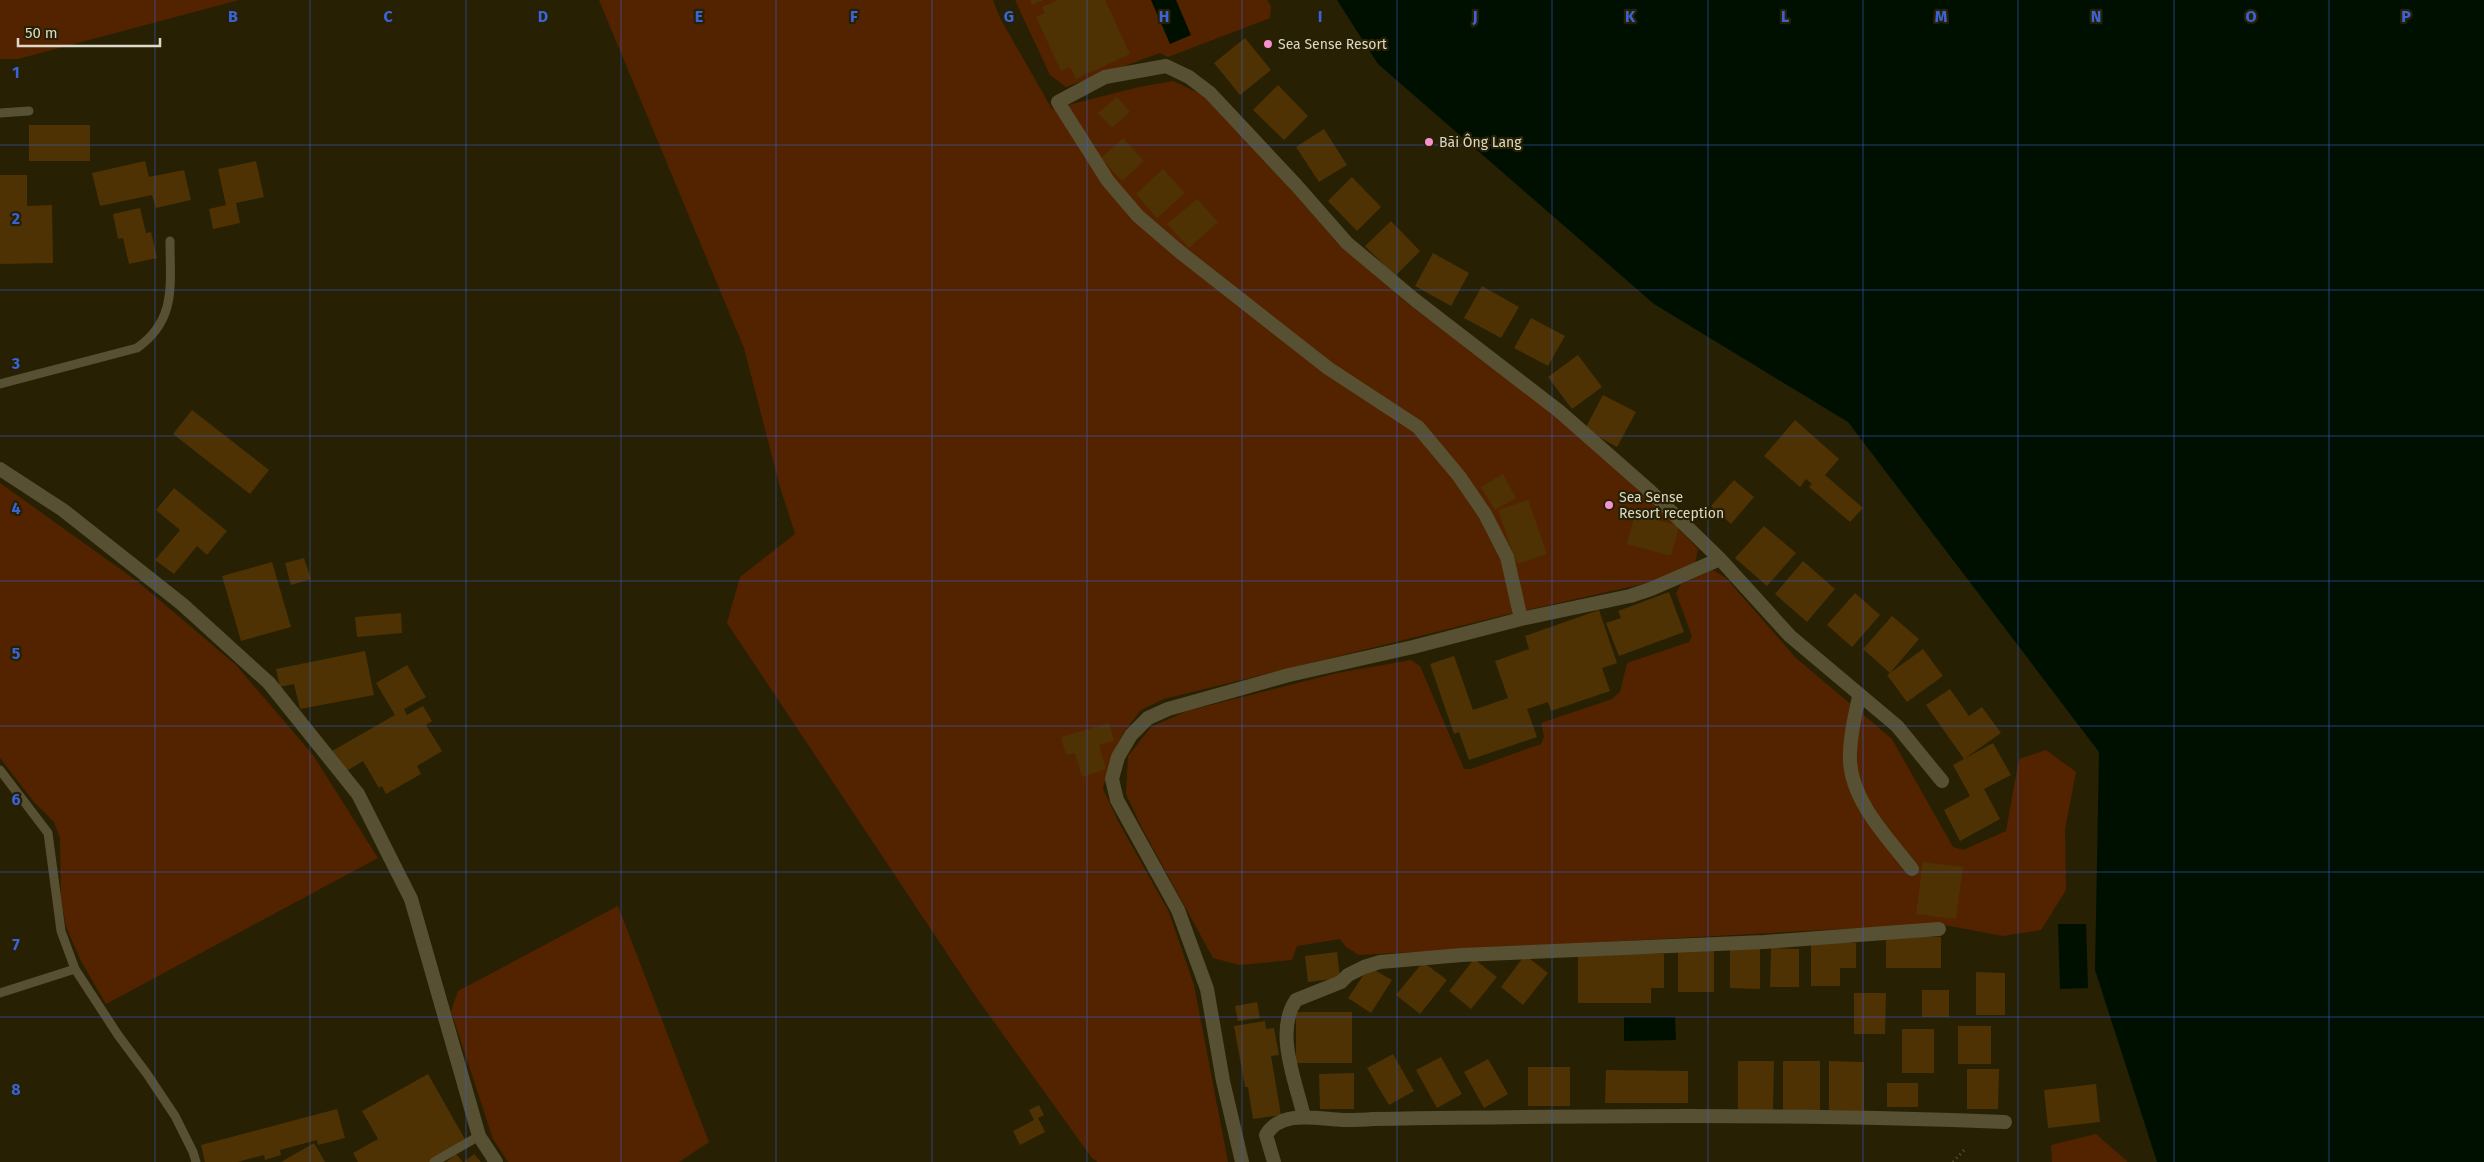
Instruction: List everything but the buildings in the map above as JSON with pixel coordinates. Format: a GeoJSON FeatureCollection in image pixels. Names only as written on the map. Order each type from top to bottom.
{"type":"FeatureCollection","features":[{"type":"Feature","properties":{"kind":"street"},"geometry":{"type":"LineString","coordinates":[[1521,619],[1507,557],[1485,514],[1459,476],[1418,427],[1328,368],[1180,252],[1138,216],[1108,181],[1058,102],[1105,77],[1166,66],[1189,77],[1217,100],[1297,186],[1347,244],[1415,300],[1558,411],[1650,491],[1720,559],[1790,636],[1859,696],[1897,726],[1942,782]]}},
{"type":"Feature","properties":{"kind":"street"},"geometry":{"type":"LineString","coordinates":[[0,469],[64,510],[182,604],[262,677],[358,794],[411,898],[478,1136],[496,1162]]}},
{"type":"Feature","properties":{"kind":"street"},"geometry":{"type":"LineString","coordinates":[[1242,1162],[1223,1081],[1207,989],[1178,910],[1117,800],[1112,779],[1118,756],[1131,736],[1148,718],[1168,709],[1289,675],[1413,647],[1521,619],[1630,596],[1651,589],[1720,559]]}},
{"type":"Feature","properties":{"kind":"street"},"geometry":{"type":"LineString","coordinates":[[1859,696],[1850,747],[1850,763],[1855,784],[1864,804],[1912,869]]}},
{"type":"Feature","properties":{"kind":"street"},"geometry":{"type":"LineString","coordinates":[[1304,1117],[1285,1038],[1292,1006],[1296,1000],[1341,982],[1348,975],[1380,962],[1462,955],[1764,942],[1939,929]]}},
{"type":"Feature","properties":{"kind":"street"},"geometry":{"type":"LineString","coordinates":[[1274,1162],[1266,1135],[1269,1130],[1280,1122],[1304,1117],[1344,1120],[1575,1117],[1898,1118],[2005,1122]]}},
{"type":"Feature","properties":{"kind":"lane"},"geometry":{"type":"LineString","coordinates":[[0,113],[29,111]]}},
{"type":"Feature","properties":{"kind":"lane"},"geometry":{"type":"LineString","coordinates":[[0,384],[137,348],[146,342],[159,327],[169,304],[170,241]]}},
{"type":"Feature","properties":{"kind":"lane"},"geometry":{"type":"LineString","coordinates":[[0,770],[48,833],[60,931],[75,969],[118,1035],[175,1116],[196,1162]]}},
{"type":"Feature","properties":{"kind":"lane"},"geometry":{"type":"LineString","coordinates":[[0,993],[75,969]]}},
{"type":"Feature","properties":{"kind":"lane"},"geometry":{"type":"LineString","coordinates":[[434,1162],[478,1136]]}},
{"type":"Feature","properties":{"kind":"path"},"geometry":{"type":"LineString","coordinates":[[1953,1162],[1965,1149]]}},
{"type":"Feature","properties":{"kind":"shaded area"},"geometry":{"type":"Polygon","coordinates":[[[0,0],[239,0],[18,59],[0,59],[0,0]]]}},
{"type":"Feature","properties":{"kind":"shaded area"},"geometry":{"type":"Polygon","coordinates":[[[599,0],[993,0],[1000,18],[1052,109],[1139,87],[1173,81],[1203,95],[1339,244],[1407,303],[1553,414],[1646,495],[1698,549],[1695,563],[1656,581],[1505,615],[1164,699],[1141,710],[1123,733],[1112,756],[1103,789],[1119,823],[1169,912],[1194,985],[1228,1162],[1098,1162],[1092,1158],[976,997],[727,623],[740,577],[795,534],[780,487],[744,348],[599,0]]]}},
{"type":"Feature","properties":{"kind":"shaded area"},"geometry":{"type":"Polygon","coordinates":[[[1015,0],[1267,0],[1271,6],[1270,18],[1168,57],[1160,53],[1066,87],[1050,75],[1015,0]]]}},
{"type":"Feature","properties":{"kind":"shaded area"},"geometry":{"type":"Polygon","coordinates":[[[1151,0],[1176,0],[1191,35],[1170,44],[1151,0]]]}},
{"type":"Feature","properties":{"kind":"shaded area"},"geometry":{"type":"Polygon","coordinates":[[[1337,0],[2484,0],[2484,1162],[2157,1162],[2095,970],[2099,752],[1848,422],[1654,304],[1378,64],[1337,0]]]}},
{"type":"Feature","properties":{"kind":"shaded area"},"geometry":{"type":"Polygon","coordinates":[[[0,483],[137,581],[236,665],[313,755],[378,858],[106,1004],[81,961],[66,927],[61,899],[60,838],[54,822],[34,802],[0,758],[0,483]]]}},
{"type":"Feature","properties":{"kind":"shaded area"},"geometry":{"type":"Polygon","coordinates":[[[1713,570],[1726,578],[1796,658],[1892,739],[1953,847],[1963,850],[2006,831],[2019,759],[2046,750],[2076,772],[2065,829],[2066,890],[2041,930],[2003,936],[1939,924],[1359,955],[1346,947],[1340,939],[1297,946],[1292,960],[1239,965],[1213,958],[1142,828],[1126,794],[1128,756],[1151,727],[1187,711],[1337,673],[1411,660],[1420,666],[1464,769],[1471,769],[1541,744],[1544,737],[1541,723],[1612,699],[1620,692],[1627,663],[1689,642],[1692,636],[1676,593],[1681,584],[1713,570]]]}},
{"type":"Feature","properties":{"kind":"shaded area"},"geometry":{"type":"Polygon","coordinates":[[[618,906],[709,1142],[679,1162],[508,1162],[493,1139],[451,1011],[458,991],[618,906]]]}},
{"type":"Feature","properties":{"kind":"shaded area"},"geometry":{"type":"Polygon","coordinates":[[[2058,924],[2086,924],[2088,988],[2060,989],[2058,924]]]}},
{"type":"Feature","properties":{"kind":"shaded area"},"geometry":{"type":"Polygon","coordinates":[[[1624,1017],[1675,1017],[1676,1040],[1624,1041],[1624,1017]]]}},
{"type":"Feature","properties":{"kind":"shaded area"},"geometry":{"type":"Polygon","coordinates":[[[2096,1134],[2128,1162],[2052,1162],[2051,1145],[2096,1134]]]}},
{"type":"Feature","properties":{"kind":"place","name":"Sea Sense Resort"},"geometry":{"type":"Point","coordinates":[1268,44]}},
{"type":"Feature","properties":{"kind":"place","name":"Bãi Ông Lang"},"geometry":{"type":"Point","coordinates":[1429,142]}},
{"type":"Feature","properties":{"kind":"place","name":"Sea Sense Resort reception"},"geometry":{"type":"Point","coordinates":[1609,505]}}]}
